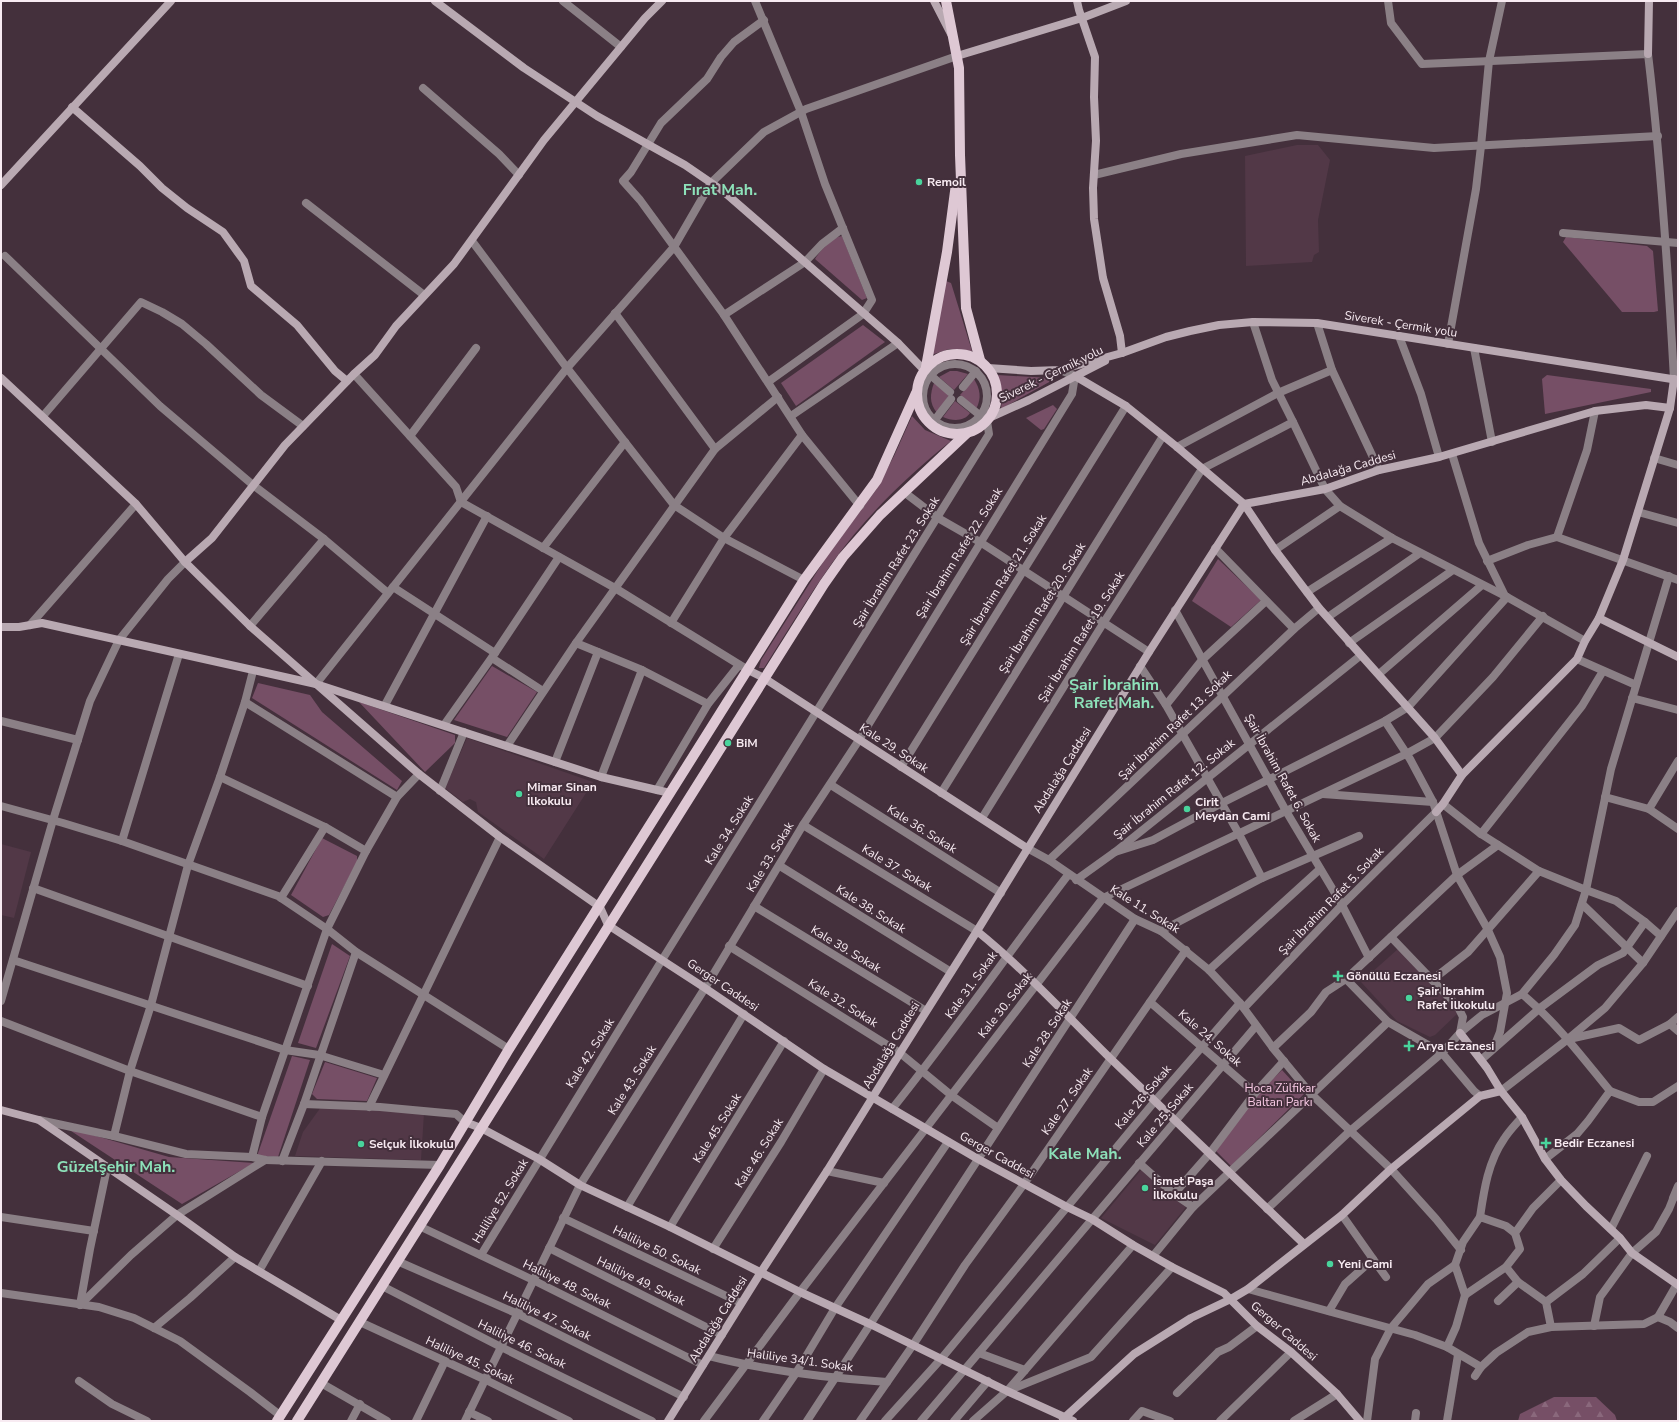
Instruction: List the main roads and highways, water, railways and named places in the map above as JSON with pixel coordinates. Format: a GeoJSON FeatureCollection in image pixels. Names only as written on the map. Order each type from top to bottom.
{"type":"FeatureCollection","features":[{"type":"Feature","properties":{"kind":"main road"},"geometry":{"type":"LineString","coordinates":[[946,1],[959,68],[960,155],[966,308],[980,360]]}},
{"type":"Feature","properties":{"kind":"main road"},"geometry":{"type":"LineString","coordinates":[[927,371],[947,252],[960,155]]}},
{"type":"Feature","properties":{"kind":"main road"},"geometry":{"type":"LineString","coordinates":[[279,1418],[440,1165],[509,1049],[600,907],[670,793],[744,667],[804,580],[860,506],[877,480],[916,393],[917,385],[935,359],[946,354],[957,353],[969,355],[980,360],[994,377],[997,392],[995,407],[978,429],[968,433],[957,434],[946,433],[936,429],[928,422],[922,414],[916,393]]}},
{"type":"Feature","properties":{"kind":"main road"},"geometry":{"type":"LineString","coordinates":[[297,1421],[824,584],[843,557],[880,515],[968,433]]}},
{"type":"Feature","properties":{"kind":"place","name":"Remoil"},"geometry":{"type":"Point","coordinates":[919,182]}},
{"type":"Feature","properties":{"kind":"place","name":"BiM"},"geometry":{"type":"Point","coordinates":[728,743]}},
{"type":"Feature","properties":{"kind":"place","name":"Mimar Sinan İlkokulu"},"geometry":{"type":"Point","coordinates":[519,794]}},
{"type":"Feature","properties":{"kind":"place","name":"Cirit Meydan Cami"},"geometry":{"type":"Point","coordinates":[1187,809]}},
{"type":"Feature","properties":{"kind":"place","name":"Gönüllü Eczanesi"},"geometry":{"type":"Point","coordinates":[1338,976]}},
{"type":"Feature","properties":{"kind":"place","name":"Şair İbrahim Rafet İlkokulu"},"geometry":{"type":"Point","coordinates":[1409,998]}},
{"type":"Feature","properties":{"kind":"place","name":"Arya Eczanesi"},"geometry":{"type":"Point","coordinates":[1409,1046]}},
{"type":"Feature","properties":{"kind":"place","name":"Bedir Eczanesi"},"geometry":{"type":"Point","coordinates":[1546,1143]}},
{"type":"Feature","properties":{"kind":"place","name":"Selçuk İlkokulu"},"geometry":{"type":"Point","coordinates":[361,1144]}},
{"type":"Feature","properties":{"kind":"place","name":"İsmet Paşa İlkokulu"},"geometry":{"type":"Point","coordinates":[1145,1188]}},
{"type":"Feature","properties":{"kind":"place","name":"Yeni Cami"},"geometry":{"type":"Point","coordinates":[1330,1264]}},
{"type":"Feature","properties":{"kind":"district","name":"Fırat Mah."},"geometry":{"type":"Point","coordinates":[720,190]}},
{"type":"Feature","properties":{"kind":"district","name":"Şair İbrahim Rafet Mah."},"geometry":{"type":"Point","coordinates":[1114,694]}},
{"type":"Feature","properties":{"kind":"district","name":"Kale Mah."},"geometry":{"type":"Point","coordinates":[1085,1154]}},
{"type":"Feature","properties":{"kind":"district","name":"Güzelşehir Mah."},"geometry":{"type":"Point","coordinates":[116,1167]}},
{"type":"Feature","properties":{"kind":"park label","name":"Hoca Zülfikar Baltan Parkı"},"geometry":{"type":"Point","coordinates":[1280,1095]}}]}
